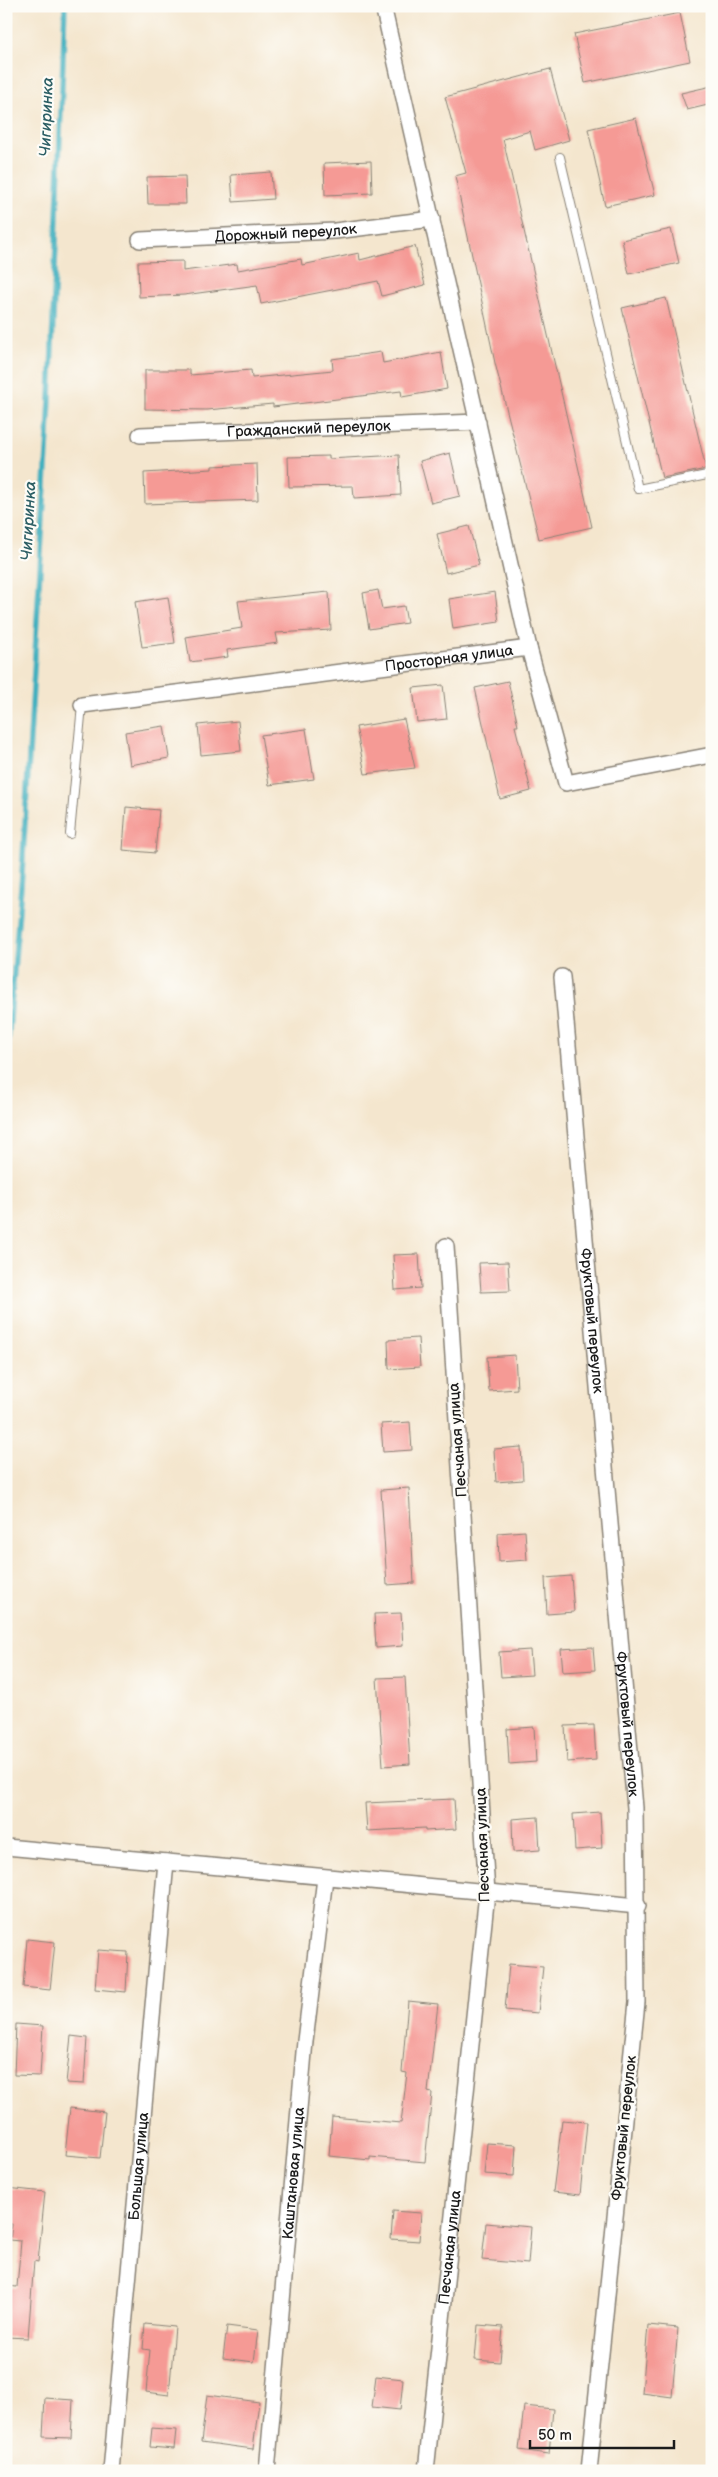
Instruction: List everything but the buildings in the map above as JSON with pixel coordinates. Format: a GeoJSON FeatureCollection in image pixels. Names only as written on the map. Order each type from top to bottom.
{"type":"FeatureCollection","features":[{"type":"Feature","properties":{"kind":"street"},"geometry":{"type":"LineString","coordinates":[[383,6],[529,648]]}},
{"type":"Feature","properties":{"kind":"street","name":"Дорожный переулок"},"geometry":{"type":"LineString","coordinates":[[140,240],[335,231],[432,219]]}},
{"type":"Feature","properties":{"kind":"street","name":"Гражданский переулок"},"geometry":{"type":"LineString","coordinates":[[140,436],[478,422]]}},
{"type":"Feature","properties":{"kind":"street","name":"Просторная улица"},"geometry":{"type":"LineString","coordinates":[[82,705],[529,648],[566,783],[712,755]]}},
{"type":"Feature","properties":{"kind":"street","name":"Фруктовый переулок"},"geometry":{"type":"LineString","coordinates":[[562,977],[635,1808],[638,1906],[637,2002],[589,2471]]}},
{"type":"Feature","properties":{"kind":"street","name":"Песчаная улица"},"geometry":{"type":"LineString","coordinates":[[426,2471],[488,1893],[446,1246]]}},
{"type":"Feature","properties":{"kind":"street"},"geometry":{"type":"LineString","coordinates":[[6,1847],[638,1906]]}},
{"type":"Feature","properties":{"kind":"street","name":"Большая улица"},"geometry":{"type":"LineString","coordinates":[[111,2471],[166,1862]]}},
{"type":"Feature","properties":{"kind":"street","name":"Каштановая улица"},"geometry":{"type":"LineString","coordinates":[[267,2471],[305,2041],[325,1878]]}},
{"type":"Feature","properties":{"kind":"lane"},"geometry":{"type":"LineString","coordinates":[[560,158],[638,489],[712,474]]}},
{"type":"Feature","properties":{"kind":"lane"},"geometry":{"type":"LineString","coordinates":[[70,834],[82,705]]}},
{"type":"Feature","properties":{"kind":"waterway","name":"Чигиринка"},"geometry":{"type":"LineString","coordinates":[[6,1067],[22,874],[50,400],[65,6]]}}]}
